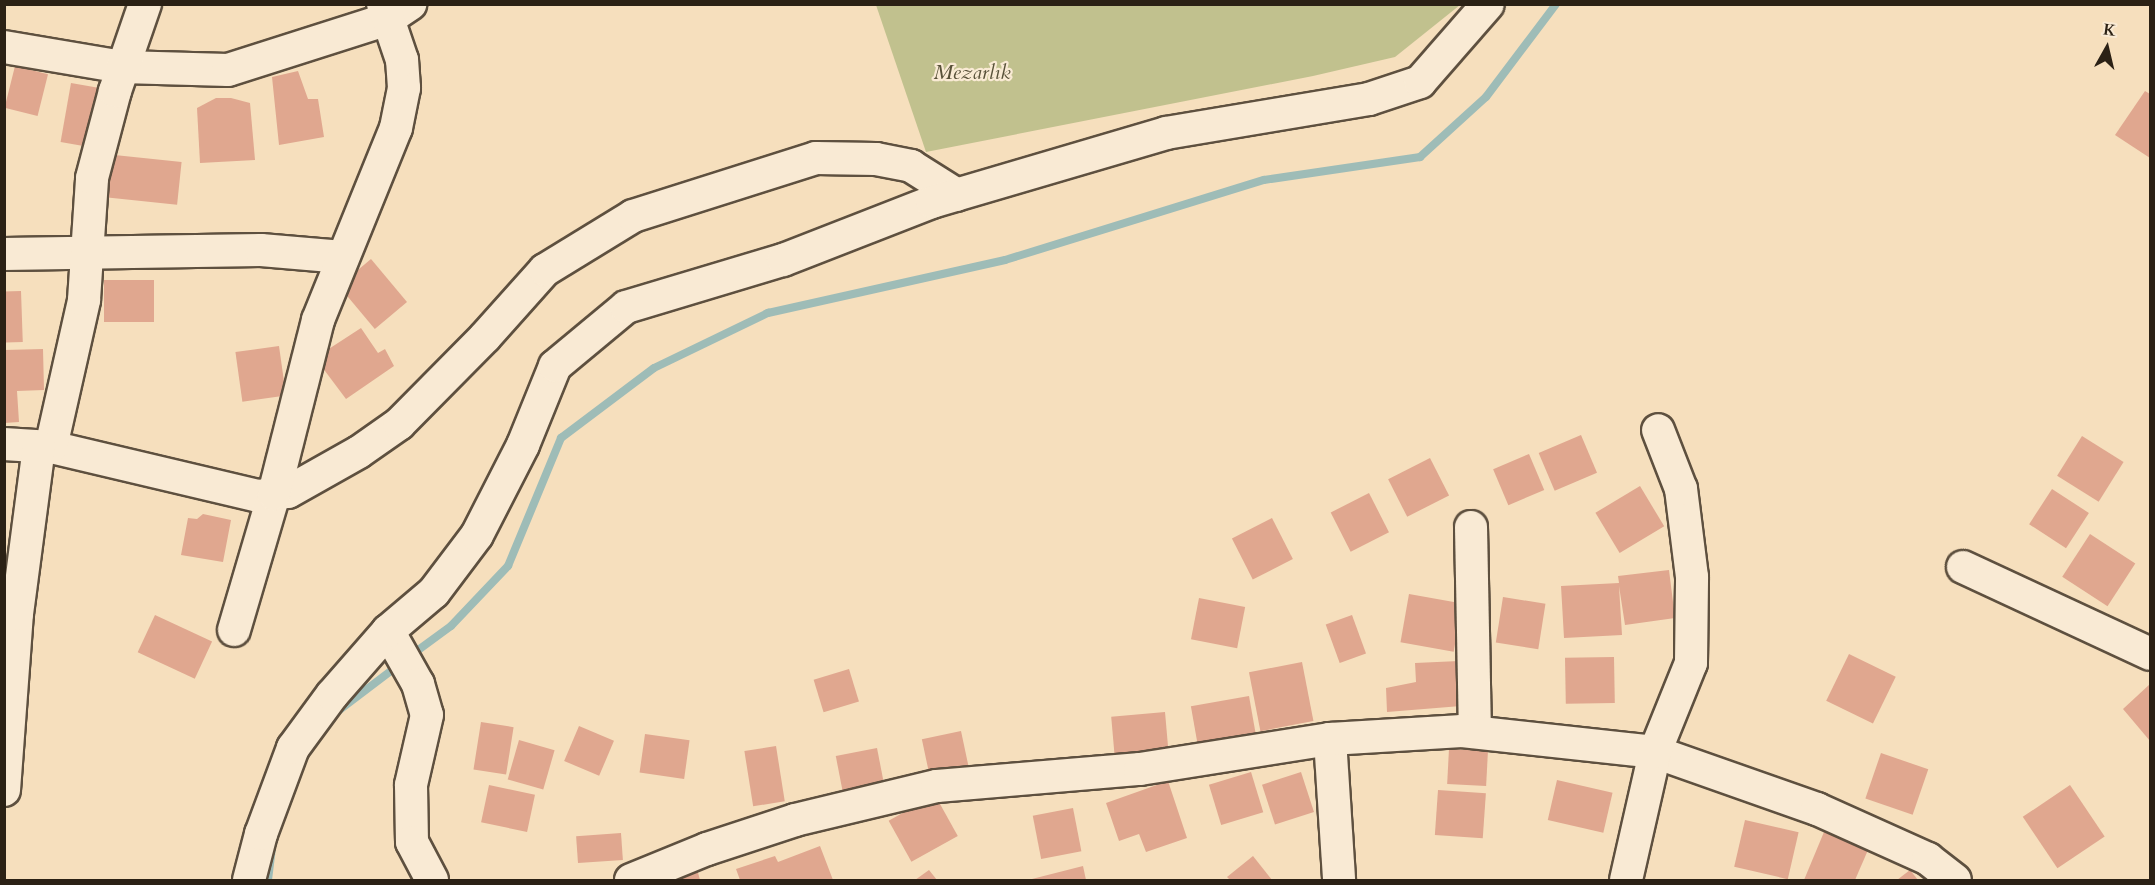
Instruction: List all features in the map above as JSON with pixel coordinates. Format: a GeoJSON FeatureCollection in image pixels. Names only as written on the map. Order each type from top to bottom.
{"type":"FeatureCollection","features":[{"type":"Feature","properties":{"kind":"street"},"geometry":{"type":"LineString","coordinates":[[4,790],[9,662],[45,447],[84,300],[92,178],[123,67],[145,4]]}},
{"type":"Feature","properties":{"kind":"street"},"geometry":{"type":"LineString","coordinates":[[249,880],[261,834],[293,748],[332,695],[392,638],[434,592],[477,535],[523,445],[555,366],[626,307],[783,260],[957,195],[1166,133],[1369,99],[1420,82],[1488,4]]}},
{"type":"Feature","properties":{"kind":"street"},"geometry":{"type":"LineString","coordinates":[[4,47],[123,67],[228,70],[394,9],[404,88],[396,128],[318,320],[274,494],[234,630]]}},
{"type":"Feature","properties":{"kind":"street"},"geometry":{"type":"LineString","coordinates":[[4,444],[45,447],[258,496],[288,492],[360,452],[399,424],[485,337],[545,270],[633,216],[816,158],[876,159],[911,165],[957,195]]}},
{"type":"Feature","properties":{"kind":"street"},"geometry":{"type":"LineString","coordinates":[[4,254],[261,249],[343,257]]}},
{"type":"Feature","properties":{"kind":"street"},"geometry":{"type":"LineString","coordinates":[[1626,880],[1654,752],[1691,663],[1692,577],[1681,489],[1658,430]]}},
{"type":"Feature","properties":{"kind":"street"},"geometry":{"type":"LineString","coordinates":[[1471,526],[1475,732]]}},
{"type":"Feature","properties":{"kind":"street"},"geometry":{"type":"LineString","coordinates":[[1963,567],[2151,654]]}},
{"type":"Feature","properties":{"kind":"street"},"geometry":{"type":"LineString","coordinates":[[392,638],[418,684],[427,715],[411,785],[412,842],[432,880]]}},
{"type":"Feature","properties":{"kind":"street"},"geometry":{"type":"LineString","coordinates":[[631,880],[706,849],[795,820],[937,786],[1140,769],[1330,740],[1475,732],[1654,752],[1817,809],[1928,859],[1955,880]]}},
{"type":"Feature","properties":{"kind":"street"},"geometry":{"type":"LineString","coordinates":[[1330,740],[1339,880]]}},
{"type":"Feature","properties":{"kind":"green space","name":"Mezarlık"},"geometry":{"type":"Polygon","coordinates":[[[876,4],[1460,5],[1395,57],[1313,76],[926,152],[876,4]]]}},
{"type":"Feature","properties":{"kind":"building"},"geometry":{"type":"Polygon","coordinates":[[[15,66],[48,74],[38,116],[5,108],[15,66]]]}},
{"type":"Feature","properties":{"kind":"building"},"geometry":{"type":"Polygon","coordinates":[[[298,71],[308,99],[318,99],[324,137],[279,145],[272,77],[298,71]]]}},
{"type":"Feature","properties":{"kind":"building"},"geometry":{"type":"Polygon","coordinates":[[[71,83],[100,88],[89,147],[61,142],[71,83]]]}},
{"type":"Feature","properties":{"kind":"building"},"geometry":{"type":"Polygon","coordinates":[[[2145,91],[2150,94],[2150,158],[2115,135],[2145,91]]]}},
{"type":"Feature","properties":{"kind":"building"},"geometry":{"type":"Polygon","coordinates":[[[216,98],[231,98],[250,103],[255,160],[200,163],[197,108],[216,98]]]}},
{"type":"Feature","properties":{"kind":"building"},"geometry":{"type":"Polygon","coordinates":[[[105,154],[182,162],[177,205],[101,197],[105,154]]]}},
{"type":"Feature","properties":{"kind":"building"},"geometry":{"type":"Polygon","coordinates":[[[371,259],[407,302],[375,329],[339,286],[371,259]]]}},
{"type":"Feature","properties":{"kind":"building"},"geometry":{"type":"Polygon","coordinates":[[[104,280],[154,280],[154,322],[104,322],[104,280]]]}},
{"type":"Feature","properties":{"kind":"building"},"geometry":{"type":"Polygon","coordinates":[[[21,291],[23,342],[6,343],[4,292],[21,291]]]}},
{"type":"Feature","properties":{"kind":"building"},"geometry":{"type":"Polygon","coordinates":[[[361,328],[378,353],[385,349],[394,366],[346,399],[319,363],[321,354],[361,328]]]}},
{"type":"Feature","properties":{"kind":"building"},"geometry":{"type":"Polygon","coordinates":[[[279,346],[286,396],[242,402],[235,352],[279,346]]]}},
{"type":"Feature","properties":{"kind":"building"},"geometry":{"type":"Polygon","coordinates":[[[43,349],[44,390],[17,391],[19,422],[4,423],[4,350],[43,349]]]}},
{"type":"Feature","properties":{"kind":"building"},"geometry":{"type":"Polygon","coordinates":[[[1581,435],[1597,473],[1555,491],[1539,453],[1581,435]]]}},
{"type":"Feature","properties":{"kind":"building"},"geometry":{"type":"Polygon","coordinates":[[[2082,436],[2124,462],[2099,502],[2057,476],[2082,436]]]}},
{"type":"Feature","properties":{"kind":"building"},"geometry":{"type":"Polygon","coordinates":[[[1529,454],[1544,490],[1508,505],[1493,469],[1529,454]]]}},
{"type":"Feature","properties":{"kind":"building"},"geometry":{"type":"Polygon","coordinates":[[[1430,458],[1449,495],[1407,517],[1388,479],[1430,458]]]}},
{"type":"Feature","properties":{"kind":"building"},"geometry":{"type":"Polygon","coordinates":[[[1640,486],[1664,526],[1620,553],[1595,513],[1640,486]]]}},
{"type":"Feature","properties":{"kind":"building"},"geometry":{"type":"Polygon","coordinates":[[[2052,489],[2089,513],[2066,548],[2029,524],[2052,489]]]}},
{"type":"Feature","properties":{"kind":"building"},"geometry":{"type":"Polygon","coordinates":[[[1369,493],[1389,532],[1351,552],[1331,513],[1369,493]]]}},
{"type":"Feature","properties":{"kind":"building"},"geometry":{"type":"Polygon","coordinates":[[[203,514],[231,520],[223,562],[181,555],[188,518],[197,519],[203,514]]]}},
{"type":"Feature","properties":{"kind":"building"},"geometry":{"type":"Polygon","coordinates":[[[1272,518],[1293,559],[1253,579],[1232,538],[1272,518]]]}},
{"type":"Feature","properties":{"kind":"building"},"geometry":{"type":"Polygon","coordinates":[[[2090,534],[2135,563],[2108,606],[2062,577],[2090,534]]]}},
{"type":"Feature","properties":{"kind":"building"},"geometry":{"type":"Polygon","coordinates":[[[1669,570],[1675,618],[1625,625],[1619,586],[1622,635],[1564,638],[1561,586],[1619,583],[1618,576],[1669,570]]]}},
{"type":"Feature","properties":{"kind":"building"},"geometry":{"type":"Polygon","coordinates":[[[1409,594],[1462,603],[1454,652],[1400,642],[1409,594]]]}},
{"type":"Feature","properties":{"kind":"building"},"geometry":{"type":"Polygon","coordinates":[[[1503,597],[1545,604],[1538,649],[1496,642],[1503,597]]]}},
{"type":"Feature","properties":{"kind":"building"},"geometry":{"type":"Polygon","coordinates":[[[1199,598],[1245,607],[1237,648],[1191,639],[1199,598]]]}},
{"type":"Feature","properties":{"kind":"building"},"geometry":{"type":"Polygon","coordinates":[[[155,615],[212,642],[195,679],[138,652],[155,615]]]}},
{"type":"Feature","properties":{"kind":"building"},"geometry":{"type":"Polygon","coordinates":[[[1352,615],[1366,654],[1340,663],[1326,625],[1352,615]]]}},
{"type":"Feature","properties":{"kind":"building"},"geometry":{"type":"Polygon","coordinates":[[[1849,654],[1896,677],[1873,724],[1826,701],[1849,654]]]}},
{"type":"Feature","properties":{"kind":"building"},"geometry":{"type":"Polygon","coordinates":[[[1614,657],[1615,703],[1566,704],[1565,658],[1614,657]]]}},
{"type":"Feature","properties":{"kind":"building"},"geometry":{"type":"Polygon","coordinates":[[[1459,661],[1461,706],[1387,712],[1386,688],[1416,682],[1415,663],[1459,661]]]}},
{"type":"Feature","properties":{"kind":"building"},"geometry":{"type":"Polygon","coordinates":[[[1302,662],[1313,721],[1260,731],[1249,672],[1302,662]]]}},
{"type":"Feature","properties":{"kind":"building"},"geometry":{"type":"Polygon","coordinates":[[[849,669],[859,702],[824,712],[814,680],[849,669]]]}},
{"type":"Feature","properties":{"kind":"building"},"geometry":{"type":"Polygon","coordinates":[[[2150,684],[2150,741],[2123,709],[2150,684]]]}},
{"type":"Feature","properties":{"kind":"building"},"geometry":{"type":"Polygon","coordinates":[[[1249,696],[1256,737],[1198,748],[1191,706],[1249,696]]]}},
{"type":"Feature","properties":{"kind":"building"},"geometry":{"type":"Polygon","coordinates":[[[1165,712],[1169,754],[1115,759],[1111,717],[1165,712]]]}},
{"type":"Feature","properties":{"kind":"building"},"geometry":{"type":"Polygon","coordinates":[[[481,722],[514,727],[506,775],[473,769],[481,722]]]}},
{"type":"Feature","properties":{"kind":"building"},"geometry":{"type":"Polygon","coordinates":[[[579,726],[614,741],[599,776],[564,761],[579,726]]]}},
{"type":"Feature","properties":{"kind":"building"},"geometry":{"type":"Polygon","coordinates":[[[961,731],[968,765],[929,774],[922,739],[961,731]]]}},
{"type":"Feature","properties":{"kind":"building"},"geometry":{"type":"Polygon","coordinates":[[[645,734],[690,740],[684,779],[640,773],[645,734]]]}},
{"type":"Feature","properties":{"kind":"building"},"geometry":{"type":"Polygon","coordinates":[[[519,740],[555,750],[543,790],[508,779],[519,740]]]}},
{"type":"Feature","properties":{"kind":"building"},"geometry":{"type":"Polygon","coordinates":[[[776,746],[785,801],[753,806],[744,751],[776,746]]]}},
{"type":"Feature","properties":{"kind":"building"},"geometry":{"type":"Polygon","coordinates":[[[877,748],[884,784],[843,792],[836,756],[877,748]]]}},
{"type":"Feature","properties":{"kind":"building"},"geometry":{"type":"Polygon","coordinates":[[[1449,749],[1488,751],[1486,786],[1447,784],[1449,749]]]}},
{"type":"Feature","properties":{"kind":"building"},"geometry":{"type":"Polygon","coordinates":[[[1881,753],[1928,769],[1913,815],[1865,798],[1881,753]]]}},
{"type":"Feature","properties":{"kind":"building"},"geometry":{"type":"Polygon","coordinates":[[[1251,772],[1263,812],[1221,825],[1209,785],[1251,772]]]}},
{"type":"Feature","properties":{"kind":"building"},"geometry":{"type":"Polygon","coordinates":[[[1301,772],[1314,812],[1275,825],[1262,785],[1301,772]]]}},
{"type":"Feature","properties":{"kind":"building"},"geometry":{"type":"Polygon","coordinates":[[[1557,780],[1613,793],[1603,833],[1548,820],[1557,780]]]}},
{"type":"Feature","properties":{"kind":"building"},"geometry":{"type":"Polygon","coordinates":[[[1168,781],[1187,838],[1146,852],[1139,834],[1119,841],[1106,803],[1168,781]]]}},
{"type":"Feature","properties":{"kind":"building"},"geometry":{"type":"Polygon","coordinates":[[[489,785],[535,795],[527,832],[481,822],[489,785]]]}},
{"type":"Feature","properties":{"kind":"building"},"geometry":{"type":"Polygon","coordinates":[[[2070,785],[2105,836],[2057,868],[2023,817],[2070,785]]]}},
{"type":"Feature","properties":{"kind":"building"},"geometry":{"type":"Polygon","coordinates":[[[1438,790],[1486,793],[1483,838],[1435,835],[1438,790]]]}},
{"type":"Feature","properties":{"kind":"building"},"geometry":{"type":"Polygon","coordinates":[[[935,795],[958,836],[911,862],[889,821],[935,795]]]}},
{"type":"Feature","properties":{"kind":"building"},"geometry":{"type":"Polygon","coordinates":[[[1073,808],[1081,851],[1041,859],[1033,816],[1073,808]]]}},
{"type":"Feature","properties":{"kind":"building"},"geometry":{"type":"Polygon","coordinates":[[[1745,820],[1799,832],[1788,879],[1734,867],[1745,820]]]}},
{"type":"Feature","properties":{"kind":"building"},"geometry":{"type":"Polygon","coordinates":[[[1824,832],[1868,850],[1855,880],[1804,880],[1824,832]]]}},
{"type":"Feature","properties":{"kind":"building"},"geometry":{"type":"Polygon","coordinates":[[[621,833],[623,860],[578,863],[576,836],[621,833]]]}},
{"type":"Feature","properties":{"kind":"building"},"geometry":{"type":"Polygon","coordinates":[[[820,846],[833,880],[740,880],[736,869],[775,856],[778,862],[820,846]]]}},
{"type":"Feature","properties":{"kind":"building"},"geometry":{"type":"Polygon","coordinates":[[[1253,856],[1272,880],[1230,880],[1227,877],[1253,856]]]}},
{"type":"Feature","properties":{"kind":"building"},"geometry":{"type":"Polygon","coordinates":[[[1083,866],[1086,880],[1028,880],[1083,866]]]}},
{"type":"Feature","properties":{"kind":"building"},"geometry":{"type":"Polygon","coordinates":[[[697,869],[700,880],[660,880],[697,869]]]}},
{"type":"Feature","properties":{"kind":"building"},"geometry":{"type":"Polygon","coordinates":[[[929,870],[937,880],[915,880],[929,870]]]}},
{"type":"Feature","properties":{"kind":"building"},"geometry":{"type":"Polygon","coordinates":[[[1910,870],[1918,880],[1897,880],[1910,870]]]}},
{"type":"Feature","properties":{"kind":"waterway"},"geometry":{"type":"LineString","coordinates":[[410,656],[451,626],[508,566],[561,438],[654,368],[768,313],[1005,260],[1264,180],[1420,157],[1486,97],[1556,4]]}},
{"type":"Feature","properties":{"kind":"waterway"},"geometry":{"type":"LineString","coordinates":[[334,714],[400,664]]}},
{"type":"Feature","properties":{"kind":"waterway"},"geometry":{"type":"LineString","coordinates":[[268,880],[272,849]]}}]}
